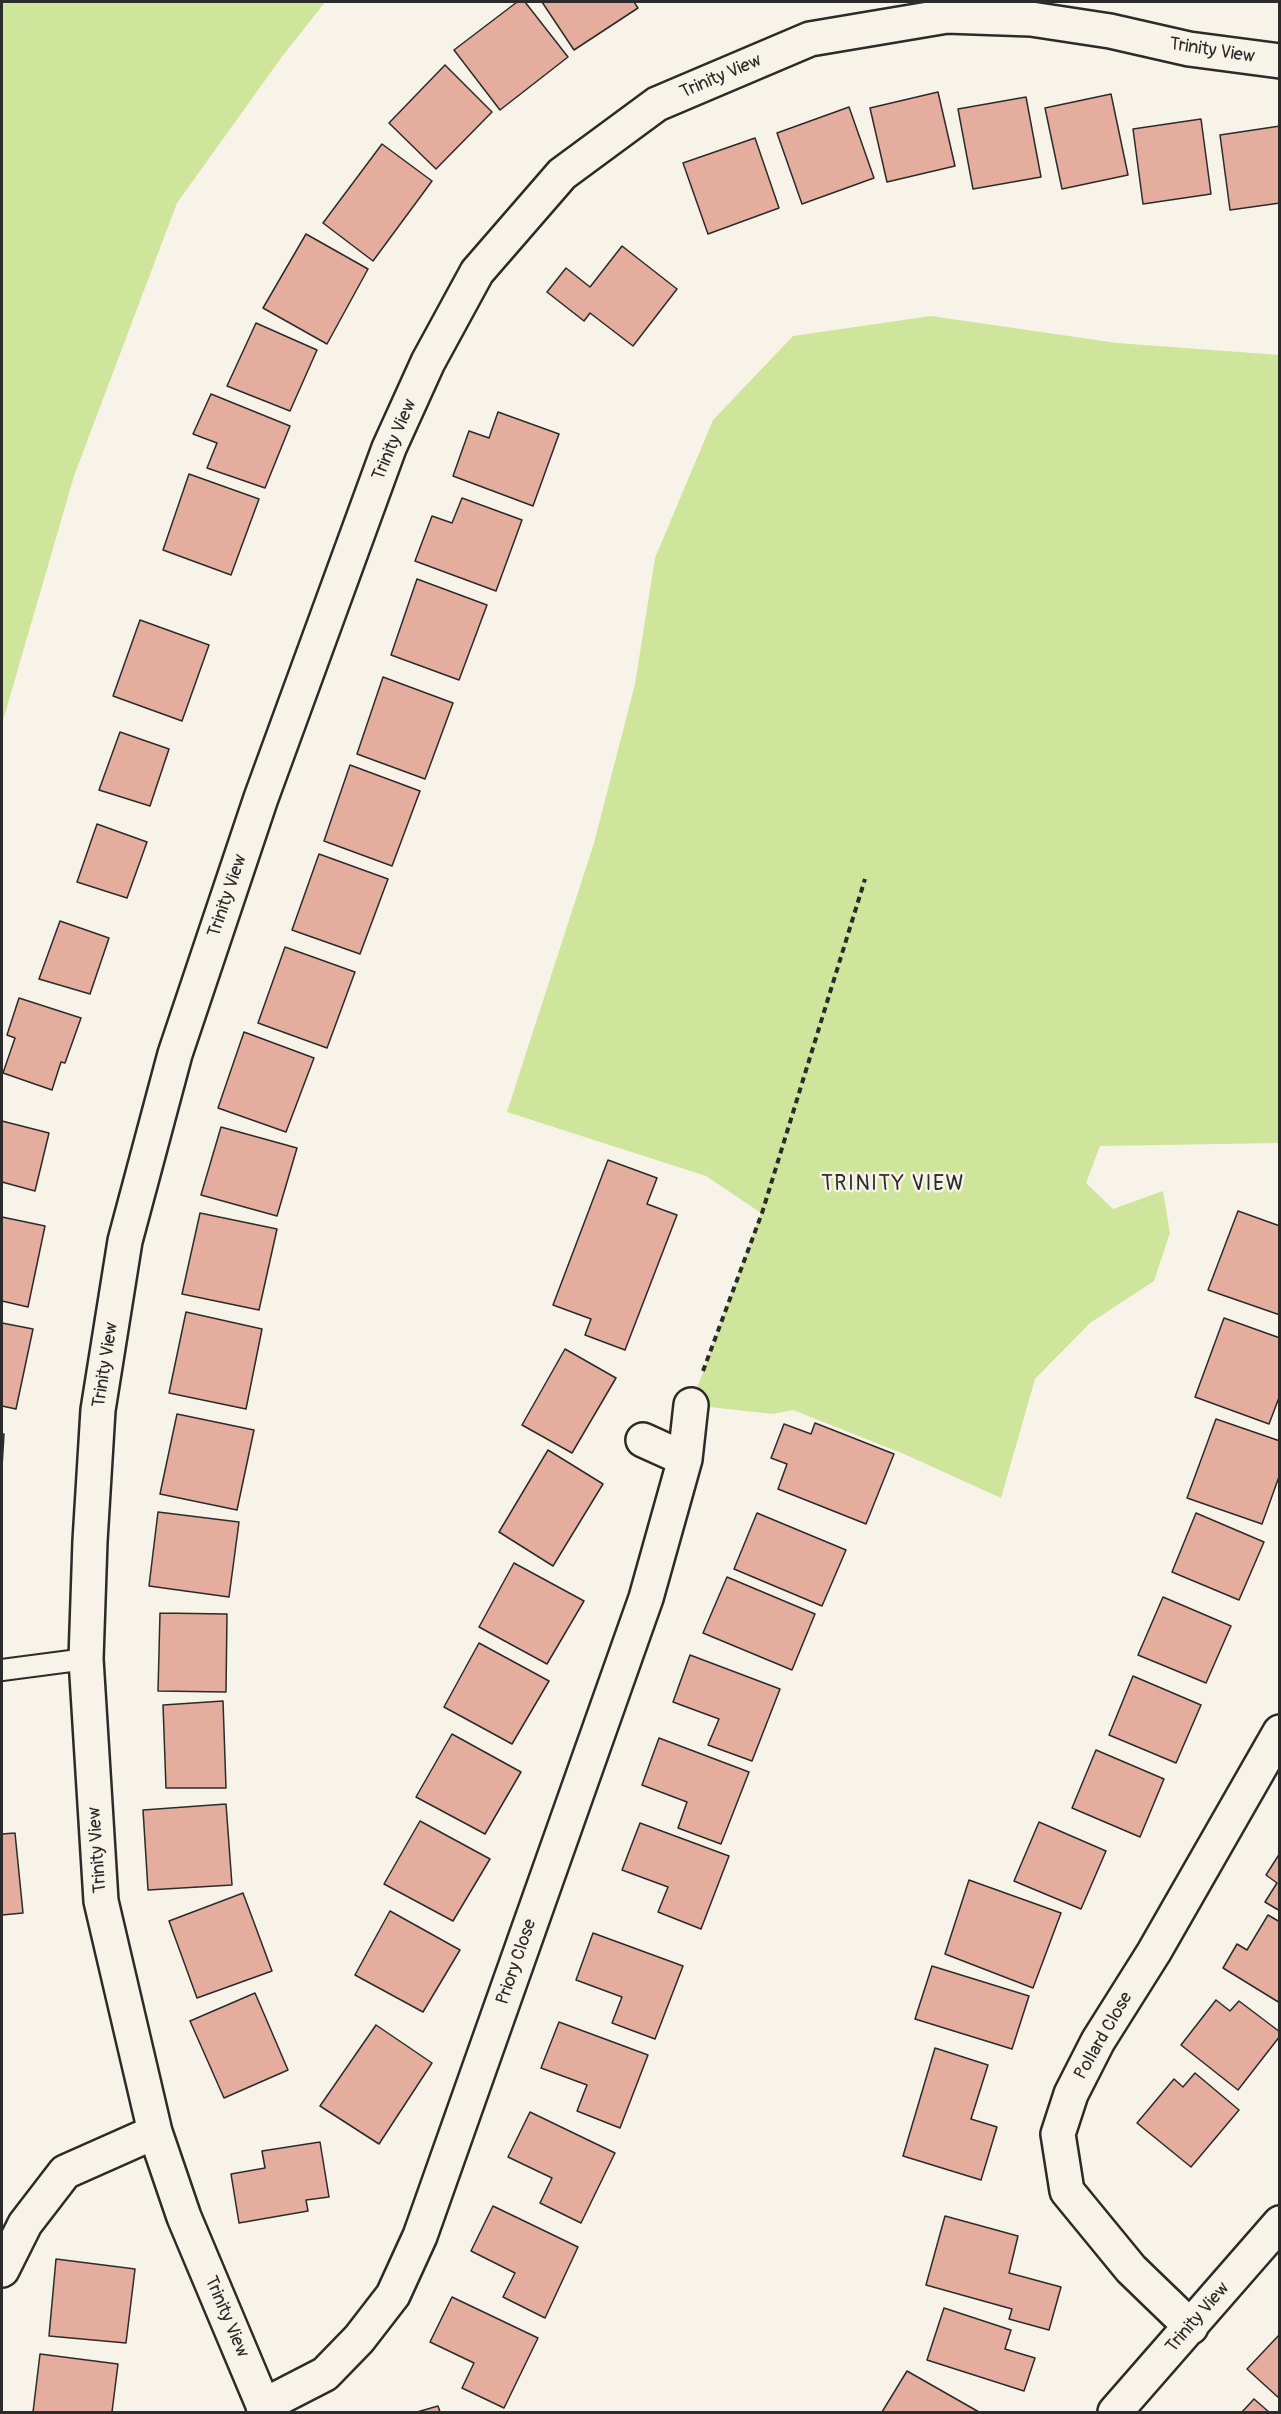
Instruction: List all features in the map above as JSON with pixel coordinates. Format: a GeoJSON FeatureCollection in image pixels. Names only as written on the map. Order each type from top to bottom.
{"type":"FeatureCollection","features":[{"type":"Feature","properties":{"kind":"street","name":"Trinity View"},"geometry":{"type":"LineString","coordinates":[[265,2409],[184,2217],[155,2132],[101,1901],[86,1659],[98,1410],[125,1241],[175,1054],[261,798],[389,447],[428,362],[477,272],[562,174],[657,104],[810,39],[947,16],[1031,19],[1110,31],[1190,49],[1280,61]]}},
{"type":"Feature","properties":{"kind":"street","name":"Priory Close"},"geometry":{"type":"LineString","coordinates":[[265,2409],[325,2374],[359,2339],[393,2295],[420,2236],[646,1598],[685,1459],[691,1405]]}},
{"type":"Feature","properties":{"kind":"street"},"geometry":{"type":"LineString","coordinates":[[643,1440],[685,1459]]}},
{"type":"Feature","properties":{"kind":"street","name":"Pollard Close"},"geometry":{"type":"LineString","coordinates":[[1191,2327],[1131,2269],[1066,2191],[1058,2134],[1071,2094],[1098,2041],[1154,1952],[1280,1732]]}},
{"type":"Feature","properties":{"kind":"street"},"geometry":{"type":"LineString","coordinates":[[2,2270],[26,2224],[65,2172],[155,2132]]}},
{"type":"Feature","properties":{"kind":"street","name":"Trinity View"},"geometry":{"type":"LineString","coordinates":[[1115,2412],[1280,2223]]}},
{"type":"Feature","properties":{"kind":"lane"},"geometry":{"type":"LineString","coordinates":[[2,1670],[86,1659]]}},
{"type":"Feature","properties":{"kind":"path"},"geometry":{"type":"LineString","coordinates":[[691,1405],[762,1213],[865,879]]}},
{"type":"Feature","properties":{"kind":"green space"},"geometry":{"type":"Polygon","coordinates":[[[2,2],[325,2],[281,58],[177,203],[74,476],[2,724],[2,2]]]}},
{"type":"Feature","properties":{"kind":"green space"},"geometry":{"type":"Polygon","coordinates":[[[931,316],[1117,343],[1279,355],[1279,1143],[1100,1146],[1086,1183],[1113,1209],[1163,1191],[1170,1233],[1154,1281],[1090,1323],[1035,1379],[1001,1498],[904,1454],[793,1410],[773,1414],[691,1405],[761,1213],[706,1176],[507,1112],[594,843],[635,684],[655,558],[713,420],[793,336],[931,316]]]}},
{"type":"Feature","properties":{"kind":"building"},"geometry":{"type":"Polygon","coordinates":[[[517,2],[525,2],[568,57],[500,110],[454,50],[517,2]]]}},
{"type":"Feature","properties":{"kind":"building"},"geometry":{"type":"Polygon","coordinates":[[[542,2],[634,2],[638,8],[574,50],[542,2]]]}},
{"type":"Feature","properties":{"kind":"building"},"geometry":{"type":"Polygon","coordinates":[[[445,65],[492,112],[436,169],[389,123],[445,65]]]}},
{"type":"Feature","properties":{"kind":"building"},"geometry":{"type":"Polygon","coordinates":[[[938,92],[955,166],[887,182],[870,108],[938,92]]]}},
{"type":"Feature","properties":{"kind":"building"},"geometry":{"type":"Polygon","coordinates":[[[1111,94],[1128,175],[1062,189],[1045,108],[1111,94]]]}},
{"type":"Feature","properties":{"kind":"building"},"geometry":{"type":"Polygon","coordinates":[[[1026,97],[1041,177],[973,189],[958,109],[1026,97]]]}},
{"type":"Feature","properties":{"kind":"building"},"geometry":{"type":"Polygon","coordinates":[[[849,107],[874,178],[802,204],[777,133],[849,107]]]}},
{"type":"Feature","properties":{"kind":"building"},"geometry":{"type":"Polygon","coordinates":[[[1201,119],[1211,194],[1143,204],[1133,129],[1201,119]]]}},
{"type":"Feature","properties":{"kind":"building"},"geometry":{"type":"Polygon","coordinates":[[[1280,126],[1280,203],[1230,210],[1220,135],[1280,126]]]}},
{"type":"Feature","properties":{"kind":"building"},"geometry":{"type":"Polygon","coordinates":[[[755,138],[779,208],[708,234],[683,163],[755,138]]]}},
{"type":"Feature","properties":{"kind":"building"},"geometry":{"type":"Polygon","coordinates":[[[382,144],[432,181],[373,261],[323,223],[382,144]]]}},
{"type":"Feature","properties":{"kind":"building"},"geometry":{"type":"Polygon","coordinates":[[[306,234],[368,269],[327,344],[263,308],[306,234]]]}},
{"type":"Feature","properties":{"kind":"building"},"geometry":{"type":"Polygon","coordinates":[[[622,246],[677,289],[633,346],[590,313],[584,321],[547,292],[566,268],[590,287],[622,246]]]}},
{"type":"Feature","properties":{"kind":"building"},"geometry":{"type":"Polygon","coordinates":[[[256,323],[317,350],[290,411],[227,386],[256,323]]]}},
{"type":"Feature","properties":{"kind":"building"},"geometry":{"type":"Polygon","coordinates":[[[211,394],[290,426],[265,488],[207,468],[217,443],[193,434],[211,394]]]}},
{"type":"Feature","properties":{"kind":"building"},"geometry":{"type":"Polygon","coordinates":[[[498,412],[559,434],[533,506],[453,476],[469,431],[489,438],[498,412]]]}},
{"type":"Feature","properties":{"kind":"building"},"geometry":{"type":"Polygon","coordinates":[[[189,474],[259,499],[231,575],[163,550],[189,474]]]}},
{"type":"Feature","properties":{"kind":"building"},"geometry":{"type":"Polygon","coordinates":[[[462,498],[522,520],[496,591],[415,561],[432,516],[452,523],[462,498]]]}},
{"type":"Feature","properties":{"kind":"building"},"geometry":{"type":"Polygon","coordinates":[[[417,579],[487,605],[459,680],[391,655],[417,579]]]}},
{"type":"Feature","properties":{"kind":"building"},"geometry":{"type":"Polygon","coordinates":[[[140,620],[209,645],[182,721],[113,696],[140,620]]]}},
{"type":"Feature","properties":{"kind":"building"},"geometry":{"type":"Polygon","coordinates":[[[383,677],[453,703],[425,779],[357,754],[383,677]]]}},
{"type":"Feature","properties":{"kind":"building"},"geometry":{"type":"Polygon","coordinates":[[[120,732],[169,749],[150,806],[99,790],[120,732]]]}},
{"type":"Feature","properties":{"kind":"building"},"geometry":{"type":"Polygon","coordinates":[[[350,765],[420,791],[392,866],[324,841],[350,765]]]}},
{"type":"Feature","properties":{"kind":"building"},"geometry":{"type":"Polygon","coordinates":[[[97,824],[147,842],[127,898],[77,882],[97,824]]]}},
{"type":"Feature","properties":{"kind":"building"},"geometry":{"type":"Polygon","coordinates":[[[319,854],[388,879],[360,954],[292,930],[319,854]]]}},
{"type":"Feature","properties":{"kind":"building"},"geometry":{"type":"Polygon","coordinates":[[[60,921],[109,938],[90,994],[39,979],[60,921]]]}},
{"type":"Feature","properties":{"kind":"building"},"geometry":{"type":"Polygon","coordinates":[[[285,947],[355,972],[327,1048],[258,1023],[285,947]]]}},
{"type":"Feature","properties":{"kind":"building"},"geometry":{"type":"Polygon","coordinates":[[[19,998],[81,1018],[65,1063],[61,1062],[52,1090],[3,1073],[15,1038],[7,1035],[19,998]]]}},
{"type":"Feature","properties":{"kind":"building"},"geometry":{"type":"Polygon","coordinates":[[[244,1032],[314,1058],[286,1132],[218,1108],[244,1032]]]}},
{"type":"Feature","properties":{"kind":"building"},"geometry":{"type":"Polygon","coordinates":[[[2,1121],[49,1133],[35,1191],[2,1182],[2,1121]]]}},
{"type":"Feature","properties":{"kind":"building"},"geometry":{"type":"Polygon","coordinates":[[[221,1127],[297,1148],[277,1216],[201,1195],[221,1127]]]}},
{"type":"Feature","properties":{"kind":"building"},"geometry":{"type":"Polygon","coordinates":[[[608,1160],[657,1178],[647,1204],[677,1215],[625,1350],[585,1335],[591,1319],[553,1305],[608,1160]]]}},
{"type":"Feature","properties":{"kind":"building"},"geometry":{"type":"Polygon","coordinates":[[[1238,1211],[1280,1226],[1280,1315],[1208,1290],[1238,1211]]]}},
{"type":"Feature","properties":{"kind":"building"},"geometry":{"type":"Polygon","coordinates":[[[200,1213],[277,1229],[259,1310],[182,1294],[200,1213]]]}},
{"type":"Feature","properties":{"kind":"building"},"geometry":{"type":"Polygon","coordinates":[[[2,1217],[45,1226],[28,1307],[2,1301],[2,1217]]]}},
{"type":"Feature","properties":{"kind":"building"},"geometry":{"type":"Polygon","coordinates":[[[186,1312],[262,1329],[246,1409],[169,1393],[186,1312]]]}},
{"type":"Feature","properties":{"kind":"building"},"geometry":{"type":"Polygon","coordinates":[[[1224,1318],[1280,1338],[1280,1395],[1269,1424],[1195,1397],[1224,1318]]]}},
{"type":"Feature","properties":{"kind":"building"},"geometry":{"type":"Polygon","coordinates":[[[2,1323],[33,1329],[16,1409],[2,1406],[2,1323]]]}},
{"type":"Feature","properties":{"kind":"building"},"geometry":{"type":"Polygon","coordinates":[[[565,1349],[616,1378],[572,1453],[522,1425],[565,1349]]]}},
{"type":"Feature","properties":{"kind":"building"},"geometry":{"type":"Polygon","coordinates":[[[177,1414],[254,1430],[237,1510],[160,1494],[177,1414]]]}},
{"type":"Feature","properties":{"kind":"building"},"geometry":{"type":"Polygon","coordinates":[[[1216,1419],[1280,1441],[1280,1474],[1262,1524],[1187,1498],[1216,1419]]]}},
{"type":"Feature","properties":{"kind":"building"},"geometry":{"type":"Polygon","coordinates":[[[815,1423],[894,1454],[866,1524],[778,1489],[787,1464],[771,1458],[784,1424],[811,1434],[815,1423]]]}},
{"type":"Feature","properties":{"kind":"building"},"geometry":{"type":"Polygon","coordinates":[[[2,1434],[4,1434],[2,1467],[2,1434]]]}},
{"type":"Feature","properties":{"kind":"building"},"geometry":{"type":"Polygon","coordinates":[[[548,1450],[603,1484],[553,1566],[499,1532],[548,1450]]]}},
{"type":"Feature","properties":{"kind":"building"},"geometry":{"type":"Polygon","coordinates":[[[158,1512],[239,1522],[229,1597],[149,1586],[158,1512]]]}},
{"type":"Feature","properties":{"kind":"building"},"geometry":{"type":"Polygon","coordinates":[[[757,1513],[846,1550],[822,1606],[734,1569],[757,1513]]]}},
{"type":"Feature","properties":{"kind":"building"},"geometry":{"type":"Polygon","coordinates":[[[1196,1513],[1264,1542],[1239,1600],[1172,1572],[1196,1513]]]}},
{"type":"Feature","properties":{"kind":"building"},"geometry":{"type":"Polygon","coordinates":[[[514,1563],[584,1601],[547,1664],[479,1627],[514,1563]]]}},
{"type":"Feature","properties":{"kind":"building"},"geometry":{"type":"Polygon","coordinates":[[[727,1577],[815,1614],[792,1670],[703,1633],[727,1577]]]}},
{"type":"Feature","properties":{"kind":"building"},"geometry":{"type":"Polygon","coordinates":[[[1163,1597],[1231,1626],[1206,1683],[1138,1655],[1163,1597]]]}},
{"type":"Feature","properties":{"kind":"building"},"geometry":{"type":"Polygon","coordinates":[[[160,1613],[227,1614],[226,1692],[158,1691],[160,1613]]]}},
{"type":"Feature","properties":{"kind":"building"},"geometry":{"type":"Polygon","coordinates":[[[479,1643],[549,1681],[512,1744],[444,1707],[479,1643]]]}},
{"type":"Feature","properties":{"kind":"building"},"geometry":{"type":"Polygon","coordinates":[[[690,1655],[780,1689],[752,1761],[708,1745],[719,1719],[673,1702],[690,1655]]]}},
{"type":"Feature","properties":{"kind":"building"},"geometry":{"type":"Polygon","coordinates":[[[1133,1676],[1201,1705],[1176,1763],[1109,1735],[1133,1676]]]}},
{"type":"Feature","properties":{"kind":"building"},"geometry":{"type":"Polygon","coordinates":[[[223,1701],[226,1788],[166,1788],[163,1705],[223,1701]]]}},
{"type":"Feature","properties":{"kind":"building"},"geometry":{"type":"Polygon","coordinates":[[[452,1734],[521,1772],[485,1834],[416,1797],[452,1734]]]}},
{"type":"Feature","properties":{"kind":"building"},"geometry":{"type":"Polygon","coordinates":[[[659,1738],[749,1772],[721,1844],[678,1828],[687,1802],[642,1785],[659,1738]]]}},
{"type":"Feature","properties":{"kind":"building"},"geometry":{"type":"Polygon","coordinates":[[[1096,1750],[1164,1779],[1140,1837],[1072,1808],[1096,1750]]]}},
{"type":"Feature","properties":{"kind":"building"},"geometry":{"type":"Polygon","coordinates":[[[226,1804],[232,1885],[148,1890],[143,1810],[226,1804]]]}},
{"type":"Feature","properties":{"kind":"building"},"geometry":{"type":"Polygon","coordinates":[[[420,1821],[490,1859],[453,1921],[384,1884],[420,1821]]]}},
{"type":"Feature","properties":{"kind":"building"},"geometry":{"type":"Polygon","coordinates":[[[1039,1822],[1106,1851],[1081,1909],[1014,1881],[1039,1822]]]}},
{"type":"Feature","properties":{"kind":"building"},"geometry":{"type":"Polygon","coordinates":[[[640,1823],[729,1856],[701,1929],[658,1912],[668,1887],[622,1870],[640,1823]]]}},
{"type":"Feature","properties":{"kind":"building"},"geometry":{"type":"Polygon","coordinates":[[[15,1833],[23,1913],[2,1915],[2,1834],[15,1833]]]}},
{"type":"Feature","properties":{"kind":"building"},"geometry":{"type":"Polygon","coordinates":[[[1280,1853],[1280,1911],[1265,1902],[1277,1883],[1266,1875],[1280,1853]]]}},
{"type":"Feature","properties":{"kind":"building"},"geometry":{"type":"Polygon","coordinates":[[[969,1880],[1061,1913],[1033,1988],[945,1954],[969,1880]]]}},
{"type":"Feature","properties":{"kind":"building"},"geometry":{"type":"Polygon","coordinates":[[[243,1893],[272,1971],[197,1998],[169,1921],[243,1893]]]}},
{"type":"Feature","properties":{"kind":"building"},"geometry":{"type":"Polygon","coordinates":[[[390,1911],[460,1950],[423,2012],[355,1975],[390,1911]]]}},
{"type":"Feature","properties":{"kind":"building"},"geometry":{"type":"Polygon","coordinates":[[[1268,1915],[1280,1922],[1280,2003],[1223,1968],[1237,1944],[1247,1950],[1268,1915]]]}},
{"type":"Feature","properties":{"kind":"building"},"geometry":{"type":"Polygon","coordinates":[[[593,1933],[683,1966],[655,2039],[612,2023],[622,1997],[576,1980],[593,1933]]]}},
{"type":"Feature","properties":{"kind":"building"},"geometry":{"type":"Polygon","coordinates":[[[932,1966],[1029,1996],[1012,2049],[915,2019],[932,1966]]]}},
{"type":"Feature","properties":{"kind":"building"},"geometry":{"type":"Polygon","coordinates":[[[255,1993],[288,2070],[224,2098],[190,2021],[255,1993]]]}},
{"type":"Feature","properties":{"kind":"building"},"geometry":{"type":"Polygon","coordinates":[[[1216,2000],[1230,2011],[1239,2001],[1280,2032],[1280,2036],[1238,2090],[1181,2045],[1216,2000]]]}},
{"type":"Feature","properties":{"kind":"building"},"geometry":{"type":"Polygon","coordinates":[[[559,2022],[648,2055],[620,2128],[577,2111],[587,2085],[541,2068],[559,2022]]]}},
{"type":"Feature","properties":{"kind":"building"},"geometry":{"type":"Polygon","coordinates":[[[376,2025],[432,2063],[379,2144],[320,2106],[376,2025]]]}},
{"type":"Feature","properties":{"kind":"building"},"geometry":{"type":"Polygon","coordinates":[[[935,2048],[988,2065],[971,2119],[997,2127],[981,2180],[903,2156],[935,2048]]]}},
{"type":"Feature","properties":{"kind":"building"},"geometry":{"type":"Polygon","coordinates":[[[1195,2073],[1239,2110],[1191,2167],[1137,2123],[1174,2079],[1183,2087],[1195,2073]]]}},
{"type":"Feature","properties":{"kind":"building"},"geometry":{"type":"Polygon","coordinates":[[[530,2112],[615,2153],[581,2223],[540,2203],[552,2178],[508,2157],[530,2112]]]}},
{"type":"Feature","properties":{"kind":"building"},"geometry":{"type":"Polygon","coordinates":[[[320,2142],[329,2197],[306,2200],[308,2211],[239,2223],[231,2174],[265,2168],[262,2151],[320,2142]]]}},
{"type":"Feature","properties":{"kind":"building"},"geometry":{"type":"Polygon","coordinates":[[[493,2206],[578,2247],[545,2318],[503,2297],[515,2273],[471,2251],[493,2206]]]}},
{"type":"Feature","properties":{"kind":"building"},"geometry":{"type":"Polygon","coordinates":[[[945,2216],[1018,2236],[1009,2273],[1061,2287],[1049,2330],[1009,2319],[1012,2309],[926,2285],[945,2216]]]}},
{"type":"Feature","properties":{"kind":"building"},"geometry":{"type":"Polygon","coordinates":[[[56,2259],[135,2269],[126,2343],[49,2336],[56,2259]]]}},
{"type":"Feature","properties":{"kind":"building"},"geometry":{"type":"Polygon","coordinates":[[[452,2297],[538,2338],[504,2408],[462,2388],[474,2363],[430,2342],[452,2297]]]}},
{"type":"Feature","properties":{"kind":"building"},"geometry":{"type":"Polygon","coordinates":[[[944,2308],[1011,2330],[1005,2349],[1035,2358],[1024,2391],[927,2360],[944,2308]]]}},
{"type":"Feature","properties":{"kind":"building"},"geometry":{"type":"Polygon","coordinates":[[[1280,2334],[1280,2399],[1247,2369],[1280,2334]]]}},
{"type":"Feature","properties":{"kind":"building"},"geometry":{"type":"Polygon","coordinates":[[[40,2354],[118,2364],[112,2412],[33,2412],[40,2354]]]}},
{"type":"Feature","properties":{"kind":"building"},"geometry":{"type":"Polygon","coordinates":[[[907,2371],[979,2412],[882,2412],[907,2371]]]}},
{"type":"Feature","properties":{"kind":"building"},"geometry":{"type":"Polygon","coordinates":[[[1254,2399],[1269,2412],[1242,2412],[1254,2399]]]}},
{"type":"Feature","properties":{"kind":"building"},"geometry":{"type":"Polygon","coordinates":[[[438,2406],[440,2412],[417,2412],[438,2406]]]}},
{"type":"Feature","properties":{"kind":"district","name":"TRINITY VIEW"},"geometry":{"type":"Point","coordinates":[893,1185]}}]}
